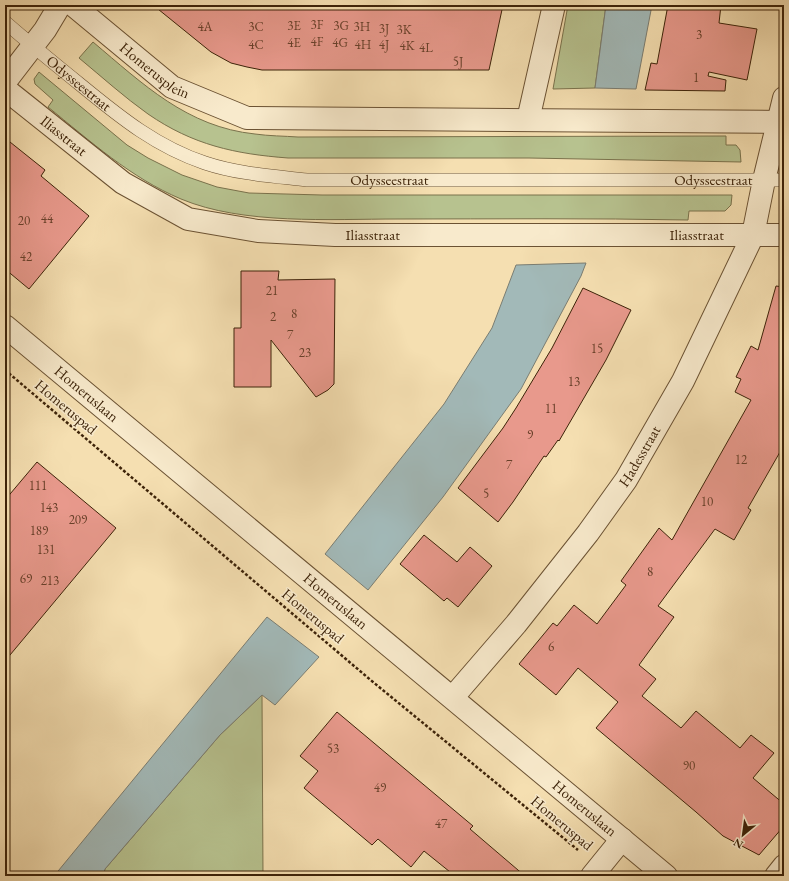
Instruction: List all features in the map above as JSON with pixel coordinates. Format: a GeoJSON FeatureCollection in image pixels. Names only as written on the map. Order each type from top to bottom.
{"type":"FeatureCollection","features":[{"type":"Feature","properties":{"kind":"street"},"geometry":{"type":"LineString","coordinates":[[5,82],[45,30],[60,5]]}},
{"type":"Feature","properties":{"kind":"street","name":"Homerusplein"},"geometry":{"type":"LineString","coordinates":[[73,5],[172,87],[247,118],[528,120]]}},
{"type":"Feature","properties":{"kind":"street"},"geometry":{"type":"LineString","coordinates":[[554,5],[528,120],[781,122]]}},
{"type":"Feature","properties":{"kind":"street","name":"Iliasstraat"},"geometry":{"type":"LineString","coordinates":[[5,89],[123,183],[188,219],[258,231],[335,235],[784,235]]}},
{"type":"Feature","properties":{"kind":"street","name":"Hadesstraat"},"geometry":{"type":"LineString","coordinates":[[453,697],[521,618],[588,533],[626,480],[683,381],[753,235],[774,180],[784,98]]}},
{"type":"Feature","properties":{"kind":"street","name":"Homeruslaan"},"geometry":{"type":"LineString","coordinates":[[5,326],[453,697],[666,876]]}},
{"type":"Feature","properties":{"kind":"street"},"geometry":{"type":"LineString","coordinates":[[595,872],[622,840]]}},
{"type":"Feature","properties":{"kind":"street"},"geometry":{"type":"LineString","coordinates":[[776,876],[784,866]]}},
{"type":"Feature","properties":{"kind":"lane","name":"Odysseestraat"},"geometry":{"type":"LineString","coordinates":[[5,22],[107,107],[142,133],[205,163],[241,172],[307,180],[774,180]]}},
{"type":"Feature","properties":{"kind":"path","name":"Homeruspad"},"geometry":{"type":"LineString","coordinates":[[5,370],[374,682],[595,872]]}},
{"type":"Feature","properties":{"kind":"green space"},"geometry":{"type":"Polygon","coordinates":[[[568,5],[606,5],[595,88],[553,89],[568,5]]]}},
{"type":"Feature","properties":{"kind":"green space"},"geometry":{"type":"Polygon","coordinates":[[[93,42],[148,88],[167,101],[208,123],[231,130],[260,135],[298,137],[726,136],[726,145],[736,145],[740,150],[741,162],[529,158],[288,158],[250,154],[215,146],[198,140],[165,125],[148,114],[79,58],[93,42]]]}},
{"type":"Feature","properties":{"kind":"green space"},"geometry":{"type":"Polygon","coordinates":[[[39,72],[127,145],[148,158],[182,175],[217,187],[249,193],[322,195],[732,195],[731,205],[725,211],[689,211],[688,220],[316,220],[259,217],[232,213],[205,207],[181,199],[145,181],[95,146],[48,107],[53,100],[35,84],[34,79],[39,72]]]}},
{"type":"Feature","properties":{"kind":"green space"},"geometry":{"type":"Polygon","coordinates":[[[262,695],[263,876],[103,876],[105,869],[220,735],[262,695]]]}},
{"type":"Feature","properties":{"kind":"water"},"geometry":{"type":"Polygon","coordinates":[[[606,5],[652,5],[636,89],[595,88],[606,5]]]}},
{"type":"Feature","properties":{"kind":"water"},"geometry":{"type":"Polygon","coordinates":[[[586,263],[581,276],[521,389],[443,497],[368,590],[325,554],[444,404],[492,328],[516,265],[586,263]]]}},
{"type":"Feature","properties":{"kind":"water"},"geometry":{"type":"Polygon","coordinates":[[[267,617],[319,657],[275,705],[262,695],[220,735],[105,869],[103,876],[54,876],[267,617]]]}},
{"type":"Feature","properties":{"kind":"building"},"geometry":{"type":"Polygon","coordinates":[[[153,5],[503,5],[489,70],[262,70],[231,63],[211,52],[153,5]]]}},
{"type":"Feature","properties":{"kind":"building"},"geometry":{"type":"Polygon","coordinates":[[[668,5],[721,5],[719,23],[757,29],[747,80],[709,72],[708,76],[726,80],[725,91],[645,90],[651,63],[657,64],[668,5]]]}},
{"type":"Feature","properties":{"kind":"building"},"geometry":{"type":"Polygon","coordinates":[[[5,138],[45,170],[41,176],[89,216],[29,289],[5,269],[5,138]]]}},
{"type":"Feature","properties":{"kind":"building"},"geometry":{"type":"Polygon","coordinates":[[[241,271],[279,271],[278,280],[335,279],[334,384],[328,390],[316,397],[271,340],[271,387],[234,387],[234,328],[241,328],[241,271]]]}},
{"type":"Feature","properties":{"kind":"building"},"geometry":{"type":"Polygon","coordinates":[[[776,286],[784,287],[784,445],[748,508],[751,510],[734,540],[715,529],[658,606],[674,617],[639,665],[656,679],[642,696],[681,728],[696,711],[740,748],[751,735],[774,753],[753,778],[784,804],[784,822],[780,825],[783,827],[759,855],[723,836],[596,728],[618,702],[578,668],[556,695],[519,664],[553,623],[557,626],[574,605],[597,624],[626,585],[621,581],[659,528],[672,540],[751,400],[735,392],[741,379],[736,377],[751,346],[758,350],[776,286]]]}},
{"type":"Feature","properties":{"kind":"building"},"geometry":{"type":"Polygon","coordinates":[[[583,288],[631,310],[606,360],[559,441],[558,440],[546,457],[544,456],[498,522],[458,488],[503,428],[516,408],[552,348],[583,288]]]}},
{"type":"Feature","properties":{"kind":"building"},"geometry":{"type":"Polygon","coordinates":[[[37,462],[116,528],[5,661],[5,500],[37,462]]]}},
{"type":"Feature","properties":{"kind":"building"},"geometry":{"type":"Polygon","coordinates":[[[424,535],[457,562],[470,547],[492,566],[458,607],[447,598],[444,601],[400,564],[424,535]]]}},
{"type":"Feature","properties":{"kind":"building"},"geometry":{"type":"Polygon","coordinates":[[[337,712],[473,826],[470,829],[525,876],[455,876],[424,851],[411,867],[378,839],[372,845],[304,788],[318,771],[300,756],[337,712]]]}}]}
